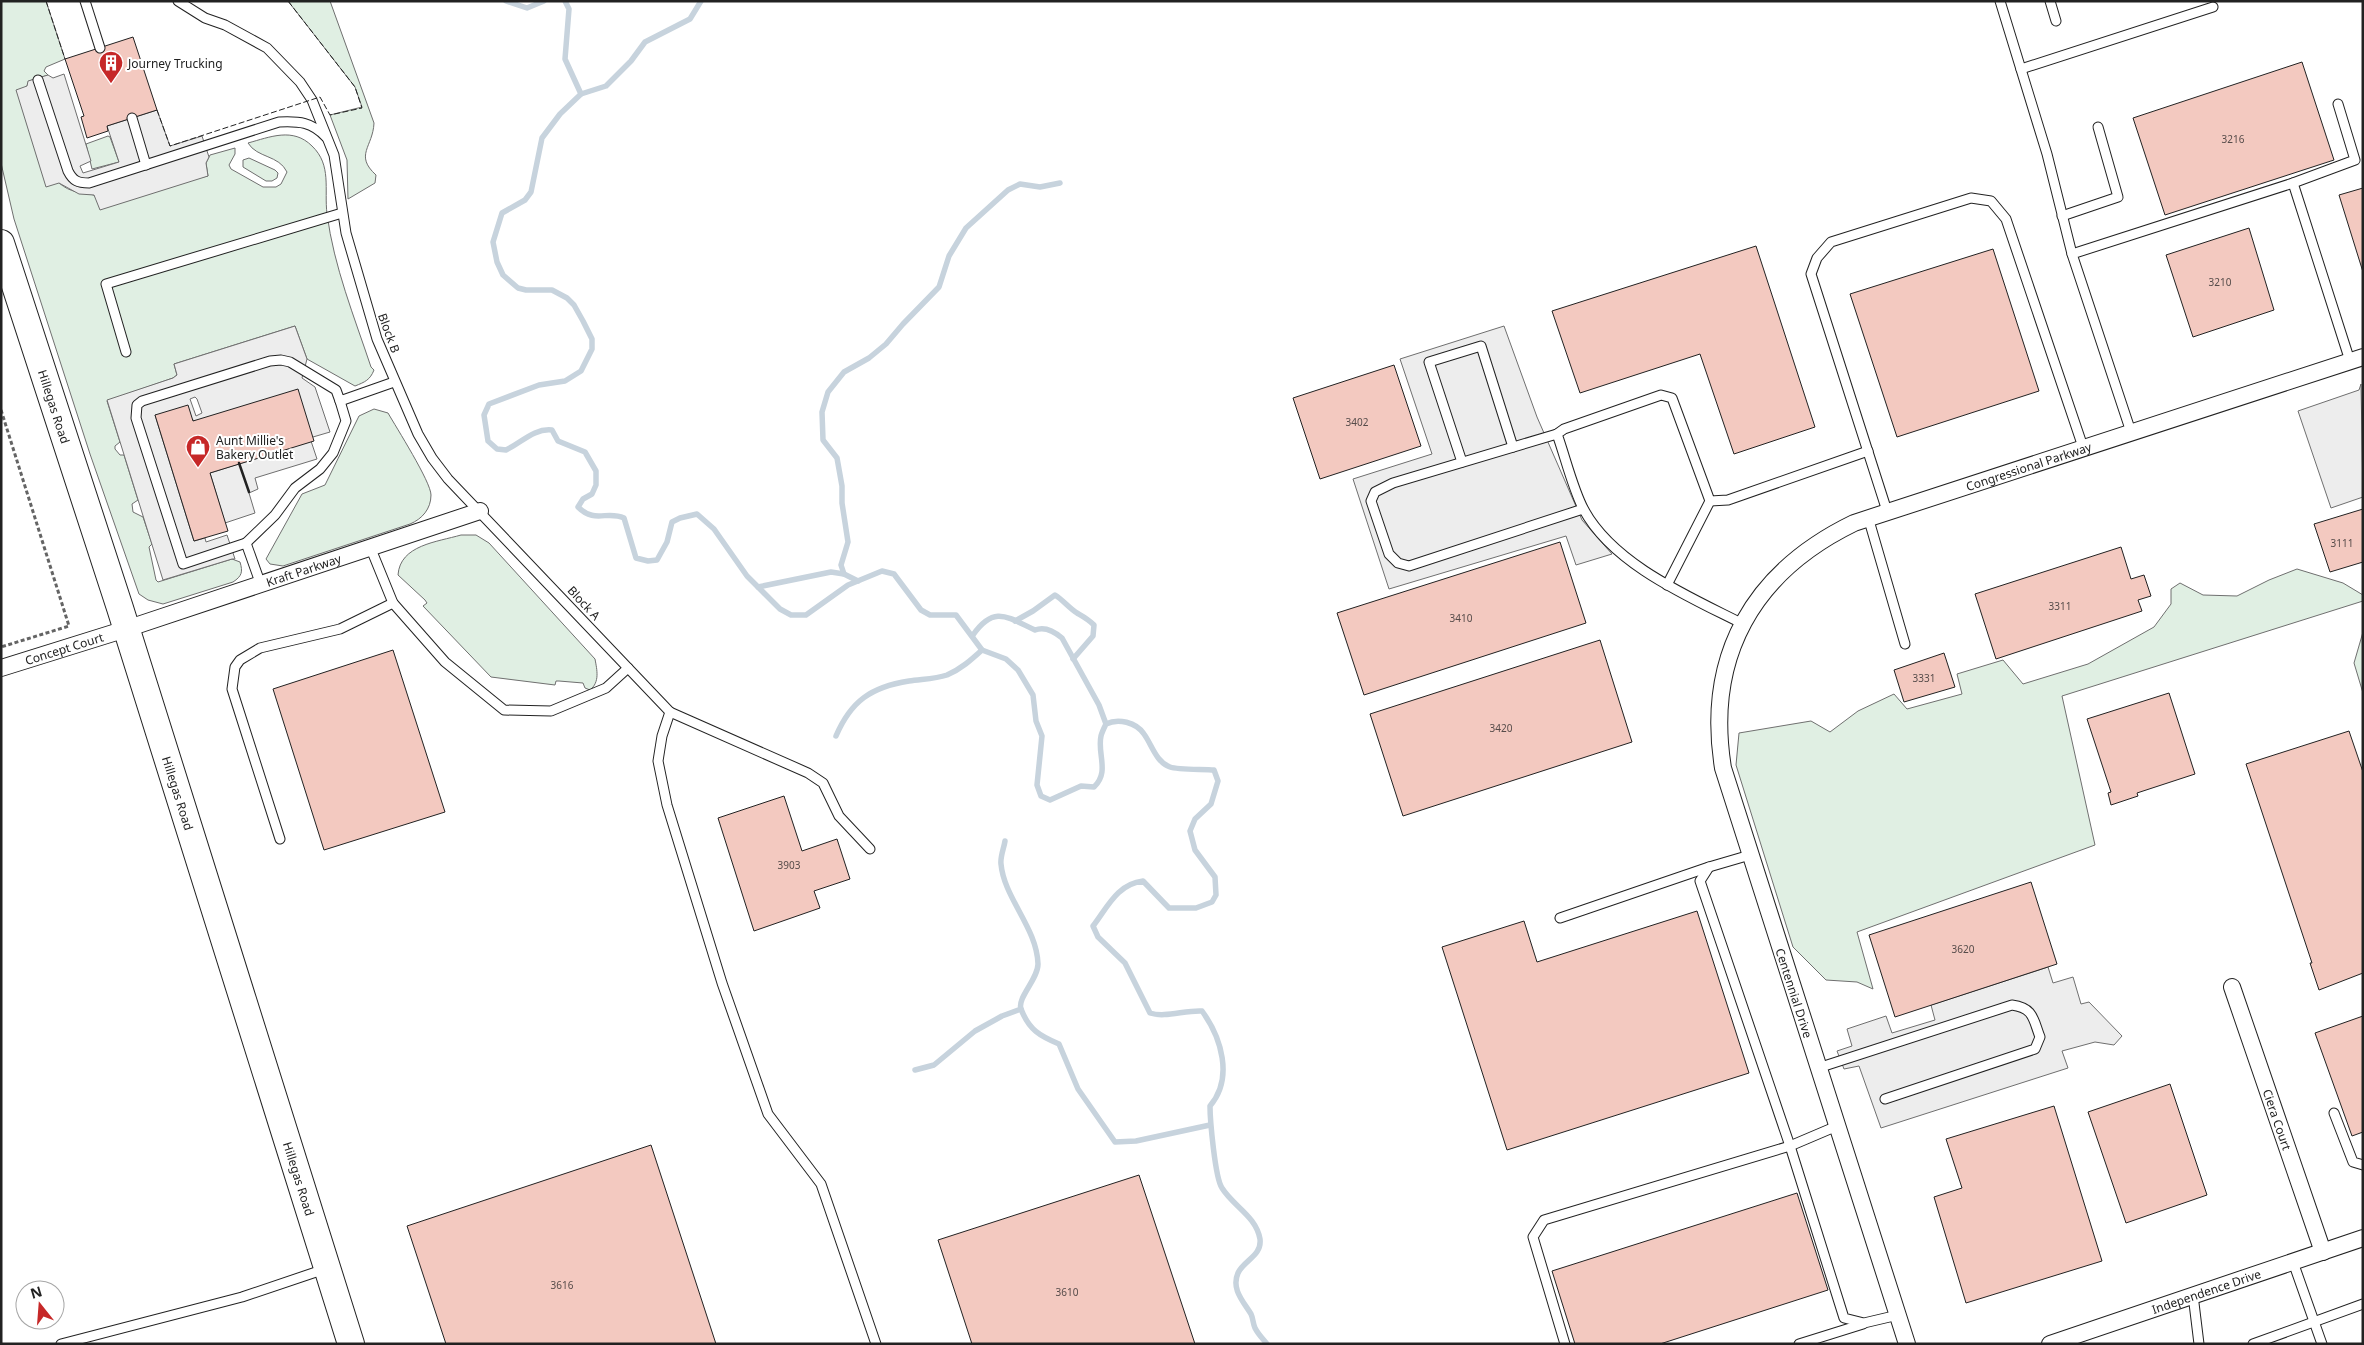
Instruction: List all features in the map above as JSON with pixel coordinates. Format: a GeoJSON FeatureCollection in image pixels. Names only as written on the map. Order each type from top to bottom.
{"type":"FeatureCollection","features":[{"type":"Feature","properties":{"kind":"main road","name":"Hillegas Road"},"geometry":{"type":"LineString","coordinates":[[1,243],[126,629],[351,1344]]}},
{"type":"Feature","properties":{"kind":"street","name":"Congressional Parkway"},"geometry":{"type":"LineString","coordinates":[[1740,631],[1767,587],[1799,555],[1836,532],[1868,517],[2356,359]]}},
{"type":"Feature","properties":{"kind":"street","name":"Kraft Parkway"},"geometry":{"type":"LineString","coordinates":[[126,629],[371,549],[480,511]]}},
{"type":"Feature","properties":{"kind":"street","name":"Concept Court"},"geometry":{"type":"LineString","coordinates":[[1,668],[126,629]]}},
{"type":"Feature","properties":{"kind":"street","name":"Centennial Drive"},"geometry":{"type":"LineString","coordinates":[[1740,631],[1727,661],[1722,682],[1718,725],[1723,768],[1907,1344]]}},
{"type":"Feature","properties":{"kind":"street","name":"Ciera Court"},"geometry":{"type":"LineString","coordinates":[[2232,986],[2323,1252]]}},
{"type":"Feature","properties":{"kind":"street","name":"Independence Drive"},"geometry":{"type":"LineString","coordinates":[[2050,1344],[2363,1238]]}},
{"type":"Feature","properties":{"kind":"lane"},"geometry":{"type":"LineString","coordinates":[[85,1],[100,48]]}},
{"type":"Feature","properties":{"kind":"lane","name":"Block B"},"geometry":{"type":"LineString","coordinates":[[178,1],[205,18],[248,37],[272,53],[300,82],[312,100],[334,155],[342,213],[359,282],[394,382],[432,458],[448,479],[480,511]]}},
{"type":"Feature","properties":{"kind":"lane"},"geometry":{"type":"LineString","coordinates":[[2000,1],[2047,154],[2072,254],[2130,432]]}},
{"type":"Feature","properties":{"kind":"lane"},"geometry":{"type":"LineString","coordinates":[[2050,1],[2056,21]]}},
{"type":"Feature","properties":{"kind":"lane"},"geometry":{"type":"LineString","coordinates":[[2021,69],[2213,7]]}},
{"type":"Feature","properties":{"kind":"lane"},"geometry":{"type":"LineString","coordinates":[[38,80],[71,178],[78,183],[89,184],[279,122],[307,123],[317,128],[328,140]]}},
{"type":"Feature","properties":{"kind":"lane"},"geometry":{"type":"LineString","coordinates":[[2072,254],[2293,183],[2355,160],[2338,104]]}},
{"type":"Feature","properties":{"kind":"lane"},"geometry":{"type":"LineString","coordinates":[[132,118],[146,165]]}},
{"type":"Feature","properties":{"kind":"lane"},"geometry":{"type":"LineString","coordinates":[[2062,216],[2118,196],[2098,126]]}},
{"type":"Feature","properties":{"kind":"lane"},"geometry":{"type":"LineString","coordinates":[[2293,183],[2356,359]]}},
{"type":"Feature","properties":{"kind":"lane"},"geometry":{"type":"LineString","coordinates":[[1887,511],[1811,274],[1817,258],[1831,242],[1971,198],[1990,201],[2006,219],[2083,447]]}},
{"type":"Feature","properties":{"kind":"lane"},"geometry":{"type":"LineString","coordinates":[[126,352],[106,284],[342,213]]}},
{"type":"Feature","properties":{"kind":"lane"},"geometry":{"type":"LineString","coordinates":[[1462,462],[1429,362],[1481,346],[1514,447]]}},
{"type":"Feature","properties":{"kind":"lane"},"geometry":{"type":"LineString","coordinates":[[281,360],[290,362],[336,390],[346,421],[333,453],[320,469],[295,488],[274,515],[246,543],[183,564],[136,418],[137,405],[142,401],[270,361],[281,360]]}},
{"type":"Feature","properties":{"kind":"lane"},"geometry":{"type":"LineString","coordinates":[[340,401],[394,382]]}},
{"type":"Feature","properties":{"kind":"lane"},"geometry":{"type":"LineString","coordinates":[[1583,509],[1409,566],[1398,562],[1389,554],[1371,500],[1375,492],[1393,483],[1558,434],[1564,429],[1661,395],[1672,398],[1710,501],[1667,585]]}},
{"type":"Feature","properties":{"kind":"lane"},"geometry":{"type":"LineString","coordinates":[[1558,434],[1583,509],[1600,534],[1652,578],[1667,585],[1740,631]]}},
{"type":"Feature","properties":{"kind":"lane"},"geometry":{"type":"LineString","coordinates":[[1710,501],[1728,500],[1868,451]]}},
{"type":"Feature","properties":{"kind":"lane","name":"Block A"},"geometry":{"type":"LineString","coordinates":[[480,511],[670,712]]}},
{"type":"Feature","properties":{"kind":"lane"},"geometry":{"type":"LineString","coordinates":[[1868,517],[1905,644]]}},
{"type":"Feature","properties":{"kind":"lane"},"geometry":{"type":"LineString","coordinates":[[246,543],[261,585]]}},
{"type":"Feature","properties":{"kind":"lane"},"geometry":{"type":"LineString","coordinates":[[371,549],[393,603],[445,662],[504,710],[551,711],[606,688],[628,668]]}},
{"type":"Feature","properties":{"kind":"lane"},"geometry":{"type":"LineString","coordinates":[[280,839],[232,689],[235,667],[240,660],[260,648],[340,629],[393,603]]}},
{"type":"Feature","properties":{"kind":"lane"},"geometry":{"type":"LineString","coordinates":[[870,849],[839,816],[823,783],[808,773],[670,712],[662,736],[658,761],[667,805],[722,983],[768,1114],[821,1184],[876,1344]]}},
{"type":"Feature","properties":{"kind":"lane"},"geometry":{"type":"LineString","coordinates":[[1560,918],[1709,867],[1750,856]]}},
{"type":"Feature","properties":{"kind":"lane"},"geometry":{"type":"LineString","coordinates":[[1709,867],[1700,881],[1790,1146],[1844,1318],[1864,1323]]}},
{"type":"Feature","properties":{"kind":"lane"},"geometry":{"type":"LineString","coordinates":[[1818,1068],[2012,1005],[2024,1006],[2032,1014],[2040,1038],[2034,1049],[1885,1099]]}},
{"type":"Feature","properties":{"kind":"lane"},"geometry":{"type":"LineString","coordinates":[[2334,1112],[2353,1162],[2363,1165]]}},
{"type":"Feature","properties":{"kind":"lane"},"geometry":{"type":"LineString","coordinates":[[1565,1344],[1533,1237],[1544,1220],[1790,1146],[1837,1126]]}},
{"type":"Feature","properties":{"kind":"lane"},"geometry":{"type":"LineString","coordinates":[[2293,1262],[2322,1344]]}},
{"type":"Feature","properties":{"kind":"lane"},"geometry":{"type":"LineString","coordinates":[[61,1344],[242,1297],[328,1268]]}},
{"type":"Feature","properties":{"kind":"lane"},"geometry":{"type":"LineString","coordinates":[[2193,1296],[2199,1344]]}},
{"type":"Feature","properties":{"kind":"lane"},"geometry":{"type":"LineString","coordinates":[[2253,1344],[2363,1304]]}},
{"type":"Feature","properties":{"kind":"lane"},"geometry":{"type":"LineString","coordinates":[[1799,1344],[1898,1314]]}},
{"type":"Feature","properties":{"kind":"path"},"geometry":{"type":"LineString","coordinates":[[1,410],[69,626],[1,647]]}},
{"type":"Feature","properties":{"kind":"green space"},"geometry":{"type":"Polygon","coordinates":[[[1,1],[46,1],[65,59],[46,67],[44,71],[48,75],[29,81],[27,86],[59,183],[68,189],[94,195],[96,198],[208,176],[206,163],[210,155],[235,148],[235,154],[229,165],[231,169],[263,187],[276,187],[281,184],[287,172],[279,162],[252,148],[248,143],[281,135],[289,135],[305,140],[318,153],[322,161],[325,169],[326,205],[334,253],[345,291],[371,367],[374,370],[369,378],[355,386],[307,359],[295,326],[174,364],[177,375],[173,378],[107,401],[120,442],[115,446],[115,449],[120,455],[124,455],[138,500],[132,504],[133,512],[143,517],[152,544],[149,547],[156,580],[158,582],[232,559],[240,562],[241,568],[240,576],[233,582],[163,604],[148,600],[139,594],[90,454],[14,219],[1,163],[1,1]]]}},
{"type":"Feature","properties":{"kind":"green space"},"geometry":{"type":"Polygon","coordinates":[[[288,1],[330,1],[374,123],[365,156],[366,162],[376,175],[375,183],[348,199],[347,160],[330,115],[362,107],[355,87],[288,1]]]}},
{"type":"Feature","properties":{"kind":"green space"},"geometry":{"type":"Polygon","coordinates":[[[108,136],[119,162],[92,169],[86,144],[108,136]]]}},
{"type":"Feature","properties":{"kind":"green space"},"geometry":{"type":"Polygon","coordinates":[[[249,158],[275,170],[278,173],[277,178],[272,181],[266,181],[243,167],[243,160],[249,158]]]}},
{"type":"Feature","properties":{"kind":"green space"},"geometry":{"type":"Polygon","coordinates":[[[374,409],[388,413],[413,454],[431,495],[428,509],[410,524],[283,566],[270,564],[266,559],[302,494],[325,485],[359,416],[374,409]]]}},
{"type":"Feature","properties":{"kind":"green space"},"geometry":{"type":"Polygon","coordinates":[[[461,535],[476,535],[489,543],[595,659],[597,680],[590,690],[585,688],[583,683],[556,681],[555,685],[491,677],[423,606],[427,603],[425,600],[398,575],[400,565],[405,557],[421,546],[461,535]]]}},
{"type":"Feature","properties":{"kind":"green space"},"geometry":{"type":"Polygon","coordinates":[[[2297,569],[2343,583],[2363,595],[2363,601],[2062,696],[2095,845],[1857,932],[1873,989],[1857,982],[1826,980],[1793,947],[1736,765],[1739,733],[1811,721],[1830,732],[1858,711],[1894,694],[1907,709],[1962,694],[1957,674],[2003,660],[2023,684],[2088,664],[2154,627],[2171,604],[2171,589],[2180,583],[2203,595],[2237,596],[2297,569]]]}},
{"type":"Feature","properties":{"kind":"green space"},"geometry":{"type":"Polygon","coordinates":[[[2363,632],[2363,693],[2354,663],[2363,632]]]}},
{"type":"Feature","properties":{"kind":"shaded area"},"geometry":{"type":"Polygon","coordinates":[[[64,74],[91,161],[80,166],[83,173],[119,162],[107,126],[157,110],[170,146],[202,136],[209,157],[206,163],[208,176],[100,210],[94,195],[79,194],[59,183],[46,187],[16,90],[27,86],[28,81],[48,75],[53,78],[64,74]]]}},
{"type":"Feature","properties":{"kind":"shaded area"},"geometry":{"type":"Polygon","coordinates":[[[295,326],[307,359],[302,378],[315,387],[330,432],[313,437],[155,415],[194,541],[205,538],[206,542],[227,535],[235,559],[163,580],[107,400],[173,378],[177,375],[174,364],[295,326]],[[195,397],[190,399],[196,416],[202,413],[195,397]]]}},
{"type":"Feature","properties":{"kind":"shaded area"},"geometry":{"type":"Polygon","coordinates":[[[1504,326],[1537,417],[1582,520],[1612,554],[1576,565],[1566,536],[1389,589],[1353,479],[1432,454],[1400,359],[1504,326]]]}},
{"type":"Feature","properties":{"kind":"shaded area"},"geometry":{"type":"Polygon","coordinates":[[[2361,384],[2363,497],[2331,508],[2298,411],[2359,390],[2361,384]]]}},
{"type":"Feature","properties":{"kind":"shaded area"},"geometry":{"type":"Polygon","coordinates":[[[311,441],[317,459],[255,478],[258,489],[249,493],[255,513],[225,523],[210,473],[311,441]]]}},
{"type":"Feature","properties":{"kind":"shaded area"},"geometry":{"type":"Polygon","coordinates":[[[2048,967],[2053,983],[2073,977],[2081,1004],[2089,1002],[2122,1036],[2114,1045],[2095,1042],[2062,1051],[2068,1068],[1881,1128],[1859,1066],[1844,1069],[1837,1051],[1852,1046],[1847,1029],[1886,1016],[1892,1033],[1935,1020],[1931,1005],[2048,967]]]}},
{"type":"Feature","properties":{"kind":"building","name":"Journey Trucking"},"geometry":{"type":"Polygon","coordinates":[[[133,37],[157,110],[107,126],[108,131],[87,138],[81,117],[84,116],[65,59],[133,37]]]}},
{"type":"Feature","properties":{"kind":"building"},"geometry":{"type":"Polygon","coordinates":[[[2302,62],[2334,160],[2165,215],[2133,118],[2302,62]]]}},
{"type":"Feature","properties":{"kind":"building"},"geometry":{"type":"Polygon","coordinates":[[[2363,188],[2363,272],[2339,195],[2363,188]]]}},
{"type":"Feature","properties":{"kind":"building"},"geometry":{"type":"Polygon","coordinates":[[[2249,228],[2274,310],[2193,337],[2166,255],[2249,228]]]}},
{"type":"Feature","properties":{"kind":"building"},"geometry":{"type":"Polygon","coordinates":[[[1756,246],[1815,427],[1734,454],[1700,354],[1580,393],[1552,311],[1756,246]]]}},
{"type":"Feature","properties":{"kind":"building"},"geometry":{"type":"Polygon","coordinates":[[[1993,249],[2039,391],[1897,437],[1850,294],[1993,249]]]}},
{"type":"Feature","properties":{"kind":"building"},"geometry":{"type":"Polygon","coordinates":[[[1394,365],[1421,446],[1320,479],[1293,398],[1394,365]]]}},
{"type":"Feature","properties":{"kind":"building","name":"Aunt Millie's Bakery Outlet"},"geometry":{"type":"Polygon","coordinates":[[[298,389],[314,441],[210,473],[228,531],[194,541],[155,415],[188,405],[193,421],[298,389]]]}},
{"type":"Feature","properties":{"kind":"building"},"geometry":{"type":"Polygon","coordinates":[[[2363,509],[2363,562],[2330,572],[2314,524],[2363,509]]]}},
{"type":"Feature","properties":{"kind":"building"},"geometry":{"type":"Polygon","coordinates":[[[1560,542],[1586,623],[1364,695],[1337,613],[1560,542]]]}},
{"type":"Feature","properties":{"kind":"building"},"geometry":{"type":"Polygon","coordinates":[[[2121,547],[2131,579],[2144,575],[2151,596],[2138,600],[2142,611],[1996,659],[1975,594],[2121,547]]]}},
{"type":"Feature","properties":{"kind":"building"},"geometry":{"type":"Polygon","coordinates":[[[1600,640],[1632,742],[1403,816],[1370,714],[1600,640]]]}},
{"type":"Feature","properties":{"kind":"building"},"geometry":{"type":"Polygon","coordinates":[[[393,650],[445,812],[324,850],[273,689],[393,650]]]}},
{"type":"Feature","properties":{"kind":"building"},"geometry":{"type":"Polygon","coordinates":[[[1944,653],[1955,687],[1904,702],[1894,670],[1944,653]]]}},
{"type":"Feature","properties":{"kind":"building"},"geometry":{"type":"Polygon","coordinates":[[[2169,693],[2195,774],[2137,793],[2138,796],[2111,805],[2108,793],[2111,792],[2087,719],[2169,693]]]}},
{"type":"Feature","properties":{"kind":"building"},"geometry":{"type":"Polygon","coordinates":[[[2349,731],[2363,772],[2363,973],[2319,990],[2310,963],[2312,963],[2246,764],[2349,731]]]}},
{"type":"Feature","properties":{"kind":"building"},"geometry":{"type":"Polygon","coordinates":[[[784,796],[802,851],[837,839],[850,879],[814,891],[820,908],[754,931],[718,818],[784,796]]]}},
{"type":"Feature","properties":{"kind":"building"},"geometry":{"type":"Polygon","coordinates":[[[2031,882],[2057,964],[1895,1017],[1869,935],[2031,882]]]}},
{"type":"Feature","properties":{"kind":"building"},"geometry":{"type":"Polygon","coordinates":[[[1697,911],[1749,1073],[1507,1150],[1442,947],[1524,921],[1537,962],[1697,911]]]}},
{"type":"Feature","properties":{"kind":"building"},"geometry":{"type":"Polygon","coordinates":[[[2363,1016],[2363,1132],[2352,1136],[2315,1033],[2363,1016]]]}},
{"type":"Feature","properties":{"kind":"building"},"geometry":{"type":"Polygon","coordinates":[[[2170,1084],[2207,1195],[2126,1223],[2088,1112],[2170,1084]]]}},
{"type":"Feature","properties":{"kind":"building"},"geometry":{"type":"Polygon","coordinates":[[[2054,1106],[2102,1261],[1966,1303],[1934,1197],[1962,1188],[1946,1139],[2054,1106]]]}},
{"type":"Feature","properties":{"kind":"building"},"geometry":{"type":"Polygon","coordinates":[[[651,1145],[716,1344],[446,1344],[407,1226],[651,1145]]]}},
{"type":"Feature","properties":{"kind":"building"},"geometry":{"type":"Polygon","coordinates":[[[1139,1175],[1195,1344],[972,1344],[938,1240],[1139,1175]]]}},
{"type":"Feature","properties":{"kind":"building"},"geometry":{"type":"Polygon","coordinates":[[[1797,1193],[1828,1290],[1660,1344],[1575,1344],[1552,1271],[1797,1193]]]}},
{"type":"Feature","properties":{"kind":"waterway"},"geometry":{"type":"LineString","coordinates":[[506,1],[527,8],[544,1]]}},
{"type":"Feature","properties":{"kind":"waterway"},"geometry":{"type":"LineString","coordinates":[[565,1],[569,9],[565,59],[581,94],[560,114],[542,138],[531,192],[525,200],[502,213],[493,242],[497,262],[503,275],[518,288],[526,290],[552,290],[567,298],[574,305],[592,339],[592,349],[581,371],[565,381],[539,385],[489,404],[484,415],[488,441],[497,449],[506,450],[539,431],[552,430],[558,441],[585,452],[596,471],[596,485],[592,494],[583,499],[578,507],[590,515],[612,515],[624,518],[636,558],[648,561],[657,560],[667,542],[672,522],[697,514],[714,529],[747,576],[780,609],[791,615],[806,615],[848,585],[882,571],[894,574],[921,610],[930,615],[956,615],[982,650],[1006,659],[1018,670],[1033,695],[1036,721],[1042,736],[1037,785],[1041,796],[1050,800],[1081,786],[1094,787],[1099,781],[1102,769],[1101,734],[1106,724],[1116,721],[1132,724],[1141,730],[1165,765],[1174,768],[1214,770],[1218,781],[1211,804],[1195,819],[1190,831],[1195,850],[1215,877],[1216,895],[1212,902],[1196,908],[1169,908],[1143,881],[1134,883],[1119,892],[1093,926],[1098,937],[1125,963],[1150,1013],[1162,1015],[1202,1011],[1215,1033],[1222,1058],[1223,1070],[1222,1083],[1210,1106],[1215,1161],[1222,1188],[1258,1231],[1260,1239],[1258,1250],[1238,1273],[1236,1284],[1239,1295],[1251,1314],[1255,1328],[1267,1344]]}},
{"type":"Feature","properties":{"kind":"waterway"},"geometry":{"type":"LineString","coordinates":[[581,94],[606,86],[631,61],[645,42],[690,19],[701,1]]}},
{"type":"Feature","properties":{"kind":"waterway"},"geometry":{"type":"LineString","coordinates":[[844,574],[841,565],[848,542],[842,503],[842,486],[837,458],[823,440],[822,412],[828,392],[844,372],[869,358],[886,344],[939,287],[949,256],[966,228],[1008,190],[1020,184],[1040,187],[1060,183]]}},
{"type":"Feature","properties":{"kind":"waterway"},"geometry":{"type":"LineString","coordinates":[[758,587],[831,572],[844,574],[858,581]]}},
{"type":"Feature","properties":{"kind":"waterway"},"geometry":{"type":"LineString","coordinates":[[1015,621],[1055,595],[1094,625],[1093,636],[1073,659]]}},
{"type":"Feature","properties":{"kind":"waterway"},"geometry":{"type":"LineString","coordinates":[[973,635],[988,620],[1001,616],[1035,630],[1050,630],[1062,638],[1099,705],[1106,724]]}},
{"type":"Feature","properties":{"kind":"waterway"},"geometry":{"type":"LineString","coordinates":[[836,736],[848,713],[873,692],[884,687],[909,681],[947,675],[970,661],[982,650]]}},
{"type":"Feature","properties":{"kind":"waterway"},"geometry":{"type":"LineString","coordinates":[[1005,841],[1001,861],[1003,877],[1032,938],[1038,964],[1035,976],[1022,999],[1021,1009],[1028,1022],[1041,1035],[1059,1044],[1078,1089],[1115,1142],[1136,1141],[1210,1125]]}},
{"type":"Feature","properties":{"kind":"waterway"},"geometry":{"type":"LineString","coordinates":[[915,1070],[934,1065],[975,1031],[1002,1016],[1021,1009]]}},
{"type":"Feature","properties":{"kind":"fence"},"geometry":{"type":"LineString","coordinates":[[46,1],[65,59]]}},
{"type":"Feature","properties":{"kind":"fence"},"geometry":{"type":"LineString","coordinates":[[157,110],[170,146],[320,97],[330,115],[362,108],[355,87],[288,1]]}},
{"type":"Feature","properties":{"kind":"wall"},"geometry":{"type":"LineString","coordinates":[[239,463],[249,492]]}},
{"type":"Feature","properties":{"kind":"place","name":"Journey Trucking"},"geometry":{"type":"Point","coordinates":[111,84]}},
{"type":"Feature","properties":{"kind":"place","name":"Aunt Millie's Bakery Outlet"},"geometry":{"type":"Point","coordinates":[198,468]}}]}
